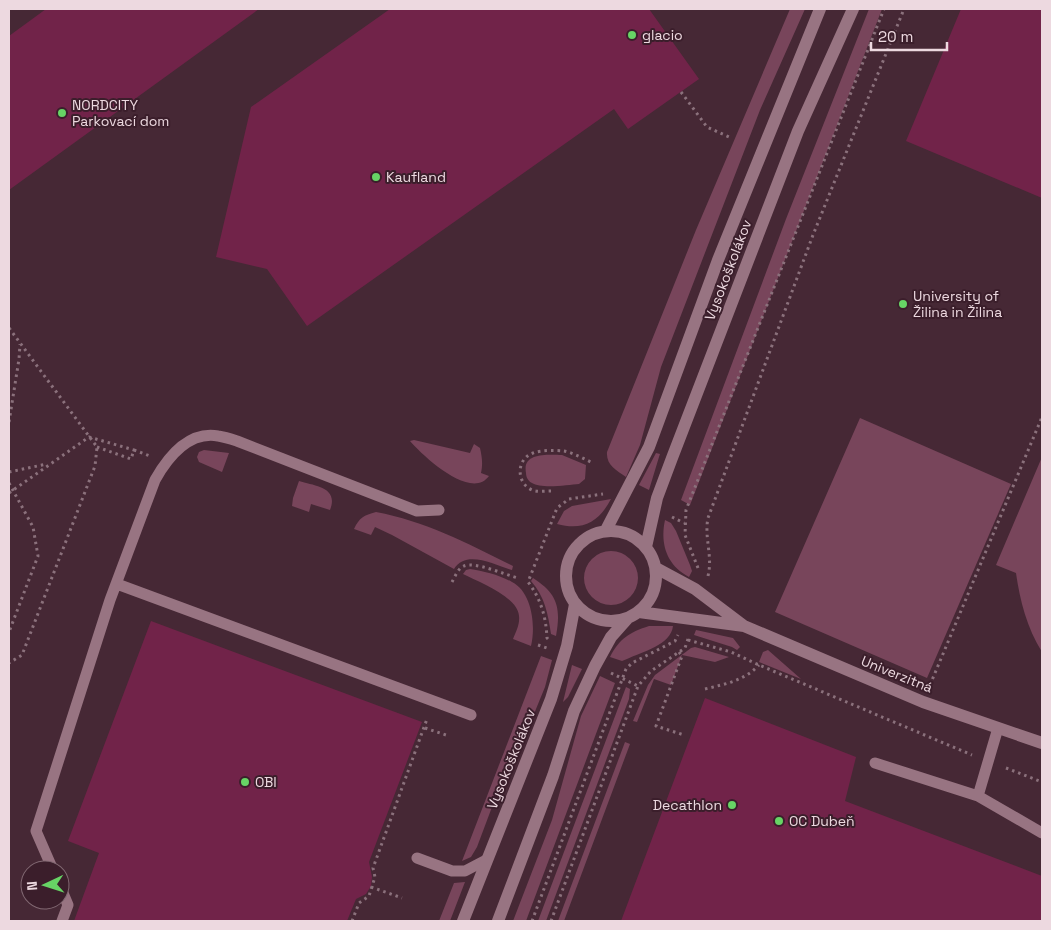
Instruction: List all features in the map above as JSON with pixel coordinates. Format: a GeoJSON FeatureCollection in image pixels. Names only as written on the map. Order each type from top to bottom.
{"type":"FeatureCollection","features":[{"type":"Feature","properties":{"kind":"street","name":"Vysokoškolákov"},"geometry":{"type":"LineString","coordinates":[[463,921],[551,699],[567,646],[574,604],[568,592],[565,578],[568,558],[580,541],[606,530],[649,447],[722,251],[820,9]]}},
{"type":"Feature","properties":{"kind":"street","name":"Vysokoškolákov"},"geometry":{"type":"LineString","coordinates":[[646,547],[655,508],[672,458],[798,131],[852,9]]}},
{"type":"Feature","properties":{"kind":"street"},"geometry":{"type":"LineString","coordinates":[[498,921],[553,776],[574,711],[611,637],[627,619],[639,612],[650,599],[655,584],[656,568],[646,547],[635,537],[621,531],[606,530]]}},
{"type":"Feature","properties":{"kind":"street","name":"Univerzitná"},"geometry":{"type":"LineString","coordinates":[[656,568],[700,592],[744,626],[923,702],[1042,742]]}},
{"type":"Feature","properties":{"kind":"street"},"geometry":{"type":"LineString","coordinates":[[574,604],[592,618],[613,622],[627,619]]}},
{"type":"Feature","properties":{"kind":"street","name":"Univerzitná"},"geometry":{"type":"LineString","coordinates":[[639,612],[744,626]]}},
{"type":"Feature","properties":{"kind":"lane"},"geometry":{"type":"LineString","coordinates":[[49,860],[36,830],[110,600],[158,474],[165,462],[180,447],[198,437],[217,435],[417,511],[439,510]]}},
{"type":"Feature","properties":{"kind":"lane"},"geometry":{"type":"LineString","coordinates":[[117,584],[470,715]]}},
{"type":"Feature","properties":{"kind":"lane"},"geometry":{"type":"LineString","coordinates":[[978,796],[998,728]]}},
{"type":"Feature","properties":{"kind":"lane"},"geometry":{"type":"LineString","coordinates":[[875,763],[978,796],[1042,833]]}},
{"type":"Feature","properties":{"kind":"lane"},"geometry":{"type":"LineString","coordinates":[[417,858],[452,871],[465,871],[486,860]]}},
{"type":"Feature","properties":{"kind":"path"},"geometry":{"type":"LineString","coordinates":[[700,592],[699,568],[685,535],[686,510],[884,9]]}},
{"type":"Feature","properties":{"kind":"path"},"geometry":{"type":"LineString","coordinates":[[700,592],[711,566],[706,538],[708,518],[813,235],[904,9]]}},
{"type":"Feature","properties":{"kind":"path"},"geometry":{"type":"LineString","coordinates":[[681,92],[707,128],[729,136]]}},
{"type":"Feature","properties":{"kind":"path"},"geometry":{"type":"LineString","coordinates":[[9,328],[97,448],[131,459]]}},
{"type":"Feature","properties":{"kind":"path"},"geometry":{"type":"LineString","coordinates":[[9,422],[16,383],[20,343]]}},
{"type":"Feature","properties":{"kind":"path"},"geometry":{"type":"LineString","coordinates":[[930,684],[1042,417]]}},
{"type":"Feature","properties":{"kind":"path"},"geometry":{"type":"LineString","coordinates":[[9,493],[89,437],[134,450]]}},
{"type":"Feature","properties":{"kind":"path"},"geometry":{"type":"LineString","coordinates":[[9,663],[22,655],[95,466],[97,448]]}},
{"type":"Feature","properties":{"kind":"path"},"geometry":{"type":"LineString","coordinates":[[551,491],[533,491],[521,479],[520,469],[523,461],[528,456],[538,452],[562,451],[574,454],[593,463]]}},
{"type":"Feature","properties":{"kind":"path"},"geometry":{"type":"LineString","coordinates":[[9,472],[50,463]]}},
{"type":"Feature","properties":{"kind":"path"},"geometry":{"type":"LineString","coordinates":[[9,483],[33,527],[38,556],[9,632]]}},
{"type":"Feature","properties":{"kind":"path"},"geometry":{"type":"LineString","coordinates":[[547,638],[546,621],[542,607],[537,593],[528,582],[557,508],[569,499],[614,492],[625,496]]}},
{"type":"Feature","properties":{"kind":"path"},"geometry":{"type":"LineString","coordinates":[[655,508],[684,523]]}},
{"type":"Feature","properties":{"kind":"path"},"geometry":{"type":"LineString","coordinates":[[452,582],[458,570],[463,566],[472,564],[518,578]]}},
{"type":"Feature","properties":{"kind":"path"},"geometry":{"type":"LineString","coordinates":[[551,921],[638,686],[651,670],[686,648],[690,619]]}},
{"type":"Feature","properties":{"kind":"path"},"geometry":{"type":"LineString","coordinates":[[532,921],[626,670],[632,663],[675,641],[690,619]]}},
{"type":"Feature","properties":{"kind":"path"},"geometry":{"type":"LineString","coordinates":[[688,640],[731,652],[759,666],[1042,782]]}},
{"type":"Feature","properties":{"kind":"path"},"geometry":{"type":"LineString","coordinates":[[679,652],[682,656],[656,726],[684,735]]}},
{"type":"Feature","properties":{"kind":"path"},"geometry":{"type":"LineString","coordinates":[[705,689],[738,681],[759,666]]}},
{"type":"Feature","properties":{"kind":"path"},"geometry":{"type":"LineString","coordinates":[[352,921],[359,903],[368,896],[375,877],[373,868],[428,719],[418,716]]}},
{"type":"Feature","properties":{"kind":"path"},"geometry":{"type":"LineString","coordinates":[[424,728],[446,735]]}},
{"type":"Feature","properties":{"kind":"path"},"geometry":{"type":"LineString","coordinates":[[371,887],[402,898]]}},
{"type":"Feature","properties":{"kind":"shaded area"},"geometry":{"type":"Polygon","coordinates":[[[790,9],[805,9],[760,110],[661,367],[640,445],[626,477],[610,464],[607,452],[696,230],[790,9]]]}},
{"type":"Feature","properties":{"kind":"shaded area"},"geometry":{"type":"Polygon","coordinates":[[[869,9],[882,9],[690,505],[681,500],[786,219],[869,9]]]}},
{"type":"Feature","properties":{"kind":"shaded area"},"geometry":{"type":"Polygon","coordinates":[[[860,418],[1011,484],[927,678],[775,612],[860,418]]]}},
{"type":"Feature","properties":{"kind":"shaded area"},"geometry":{"type":"Polygon","coordinates":[[[414,440],[470,453],[474,444],[480,448],[481,473],[489,476],[481,482],[471,483],[460,480],[448,474],[425,456],[410,441],[414,440]]]}},
{"type":"Feature","properties":{"kind":"shaded area"},"geometry":{"type":"Polygon","coordinates":[[[204,450],[229,453],[222,472],[199,462],[197,457],[199,452],[204,450]]]}},
{"type":"Feature","properties":{"kind":"shaded area"},"geometry":{"type":"Polygon","coordinates":[[[656,453],[660,454],[649,490],[639,485],[656,453]]]}},
{"type":"Feature","properties":{"kind":"shaded area"},"geometry":{"type":"Polygon","coordinates":[[[543,455],[562,455],[586,465],[585,479],[579,484],[542,486],[528,480],[526,466],[532,458],[543,455]]]}},
{"type":"Feature","properties":{"kind":"shaded area"},"geometry":{"type":"Polygon","coordinates":[[[1042,457],[1042,652],[1025,614],[1016,573],[996,565],[1042,457]]]}},
{"type":"Feature","properties":{"kind":"shaded area"},"geometry":{"type":"Polygon","coordinates":[[[299,481],[318,486],[328,492],[332,502],[330,510],[311,504],[309,512],[292,506],[299,481]]]}},
{"type":"Feature","properties":{"kind":"shaded area"},"geometry":{"type":"Polygon","coordinates":[[[611,499],[601,514],[589,523],[575,526],[557,524],[564,511],[572,506],[611,499]]]}},
{"type":"Feature","properties":{"kind":"shaded area"},"geometry":{"type":"Polygon","coordinates":[[[376,512],[412,521],[446,534],[513,566],[512,570],[473,559],[459,563],[454,569],[375,527],[371,535],[354,529],[362,517],[376,512]]]}},
{"type":"Feature","properties":{"kind":"shaded area"},"geometry":{"type":"Polygon","coordinates":[[[665,520],[671,523],[676,531],[692,571],[689,577],[675,566],[666,553],[663,537],[665,520]]]}},
{"type":"Feature","properties":{"kind":"shaded area"},"geometry":{"type":"Polygon","coordinates":[[[611,551],[621,553],[630,559],[636,568],[638,578],[636,588],[630,597],[621,603],[611,605],[601,603],[592,597],[586,588],[584,578],[586,568],[592,559],[601,553],[611,551]]]}},
{"type":"Feature","properties":{"kind":"shaded area"},"geometry":{"type":"Polygon","coordinates":[[[470,569],[512,582],[524,593],[531,610],[533,629],[531,646],[513,639],[518,628],[519,616],[517,609],[505,596],[463,574],[466,570],[470,569]]]}},
{"type":"Feature","properties":{"kind":"shaded area"},"geometry":{"type":"Polygon","coordinates":[[[533,578],[548,590],[556,602],[558,617],[556,636],[551,634],[545,606],[540,593],[531,581],[533,578]]]}},
{"type":"Feature","properties":{"kind":"shaded area"},"geometry":{"type":"Polygon","coordinates":[[[649,626],[673,626],[667,638],[655,647],[622,661],[610,657],[617,645],[626,637],[649,626]]]}},
{"type":"Feature","properties":{"kind":"shaded area"},"geometry":{"type":"Polygon","coordinates":[[[696,630],[733,638],[740,647],[737,650],[694,635],[696,630]]]}},
{"type":"Feature","properties":{"kind":"shaded area"},"geometry":{"type":"Polygon","coordinates":[[[695,647],[729,657],[715,662],[682,655],[671,685],[654,679],[637,722],[633,721],[648,685],[655,675],[691,648],[695,647]]]}},
{"type":"Feature","properties":{"kind":"shaded area"},"geometry":{"type":"Polygon","coordinates":[[[768,650],[801,679],[759,662],[763,652],[768,650]]]}},
{"type":"Feature","properties":{"kind":"shaded area"},"geometry":{"type":"Polygon","coordinates":[[[541,656],[552,660],[545,687],[527,731],[498,791],[477,847],[471,857],[462,861],[541,656]]]}},
{"type":"Feature","properties":{"kind":"shaded area"},"geometry":{"type":"Polygon","coordinates":[[[572,665],[582,669],[568,697],[563,702],[572,665]]]}},
{"type":"Feature","properties":{"kind":"shaded area"},"geometry":{"type":"Polygon","coordinates":[[[600,676],[615,683],[526,921],[513,921],[552,820],[581,716],[600,676]]]}},
{"type":"Feature","properties":{"kind":"shaded area"},"geometry":{"type":"Polygon","coordinates":[[[626,687],[630,689],[629,699],[546,921],[538,921],[626,687]]]}},
{"type":"Feature","properties":{"kind":"shaded area"},"geometry":{"type":"Polygon","coordinates":[[[625,742],[630,744],[564,921],[558,921],[625,742]]]}},
{"type":"Feature","properties":{"kind":"shaded area"},"geometry":{"type":"Polygon","coordinates":[[[465,882],[450,921],[439,921],[454,883],[465,882]]]}},
{"type":"Feature","properties":{"kind":"building","name":"NORDCITY Parkovací dom"},"geometry":{"type":"Polygon","coordinates":[[[46,9],[259,9],[9,190],[9,36],[46,9]]]}},
{"type":"Feature","properties":{"kind":"building","name":"Kaufland"},"geometry":{"type":"Polygon","coordinates":[[[390,9],[649,9],[699,79],[628,129],[614,109],[307,326],[267,269],[216,257],[251,107],[390,9]]]}},
{"type":"Feature","properties":{"kind":"building"},"geometry":{"type":"Polygon","coordinates":[[[961,9],[1042,9],[1042,198],[906,141],[961,9]]]}},
{"type":"Feature","properties":{"kind":"building","name":"OBI"},"geometry":{"type":"Polygon","coordinates":[[[151,621],[422,722],[369,862],[372,877],[371,886],[366,894],[356,899],[347,921],[74,921],[99,853],[68,841],[151,621]]]}},
{"type":"Feature","properties":{"kind":"building","name":"OC Dubeň"},"geometry":{"type":"Polygon","coordinates":[[[705,698],[856,757],[845,801],[1042,876],[1042,921],[621,921],[705,698]]]}},
{"type":"Feature","properties":{"kind":"place","name":"glacio"},"geometry":{"type":"Point","coordinates":[632,35]}},
{"type":"Feature","properties":{"kind":"place","name":"NORDCITY Parkovací dom"},"geometry":{"type":"Point","coordinates":[62,113]}},
{"type":"Feature","properties":{"kind":"place","name":"Kaufland"},"geometry":{"type":"Point","coordinates":[376,177]}},
{"type":"Feature","properties":{"kind":"place","name":"University of Žilina in Žilina"},"geometry":{"type":"Point","coordinates":[903,304]}},
{"type":"Feature","properties":{"kind":"place","name":"OBI"},"geometry":{"type":"Point","coordinates":[245,782]}},
{"type":"Feature","properties":{"kind":"place","name":"Decathlon"},"geometry":{"type":"Point","coordinates":[732,805]}},
{"type":"Feature","properties":{"kind":"place","name":"OC Dubeň"},"geometry":{"type":"Point","coordinates":[779,821]}}]}
